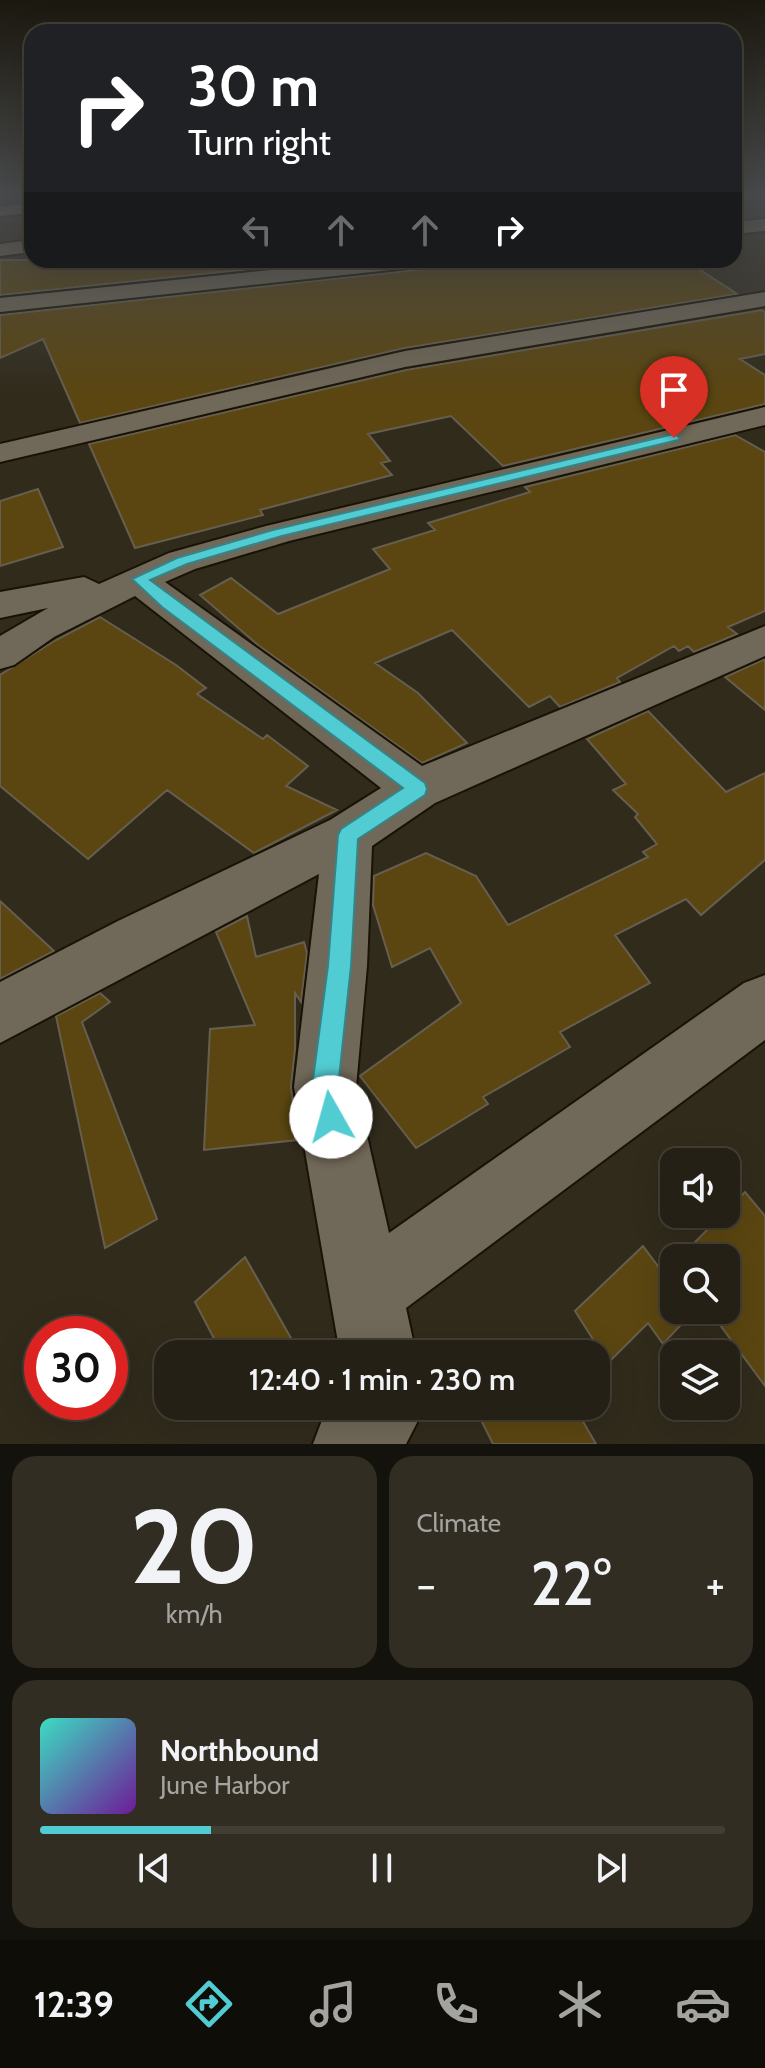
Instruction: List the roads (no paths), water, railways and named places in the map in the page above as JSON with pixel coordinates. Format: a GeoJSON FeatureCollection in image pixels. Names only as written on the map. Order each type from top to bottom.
{"type":"FeatureCollection","features":[{"type":"Feature","properties":{"kind":"street"},"geometry":{"type":"LineString","coordinates":[[0,305],[351,268]]}},
{"type":"Feature","properties":{"kind":"street"},"geometry":{"type":"LineString","coordinates":[[0,453],[405,359],[765,299]]}},
{"type":"Feature","properties":{"kind":"street"},"geometry":{"type":"LineString","coordinates":[[0,655],[40,628],[182,561],[278,533],[765,416]]}},
{"type":"Feature","properties":{"kind":"street"},"geometry":{"type":"LineString","coordinates":[[0,605],[139,579]]}},
{"type":"Feature","properties":{"kind":"street"},"geometry":{"type":"LineString","coordinates":[[139,579],[167,604],[418,789]]}},
{"type":"Feature","properties":{"kind":"street"},"geometry":{"type":"LineString","coordinates":[[0,1014],[137,940],[348,835],[418,789],[765,640]]}},
{"type":"Feature","properties":{"kind":"street"},"geometry":{"type":"LineString","coordinates":[[348,835],[339,966],[325,1087],[368,1291],[372,1340]]}},
{"type":"Feature","properties":{"kind":"street"},"geometry":{"type":"LineString","coordinates":[[368,1291],[765,1004]]}}]}
